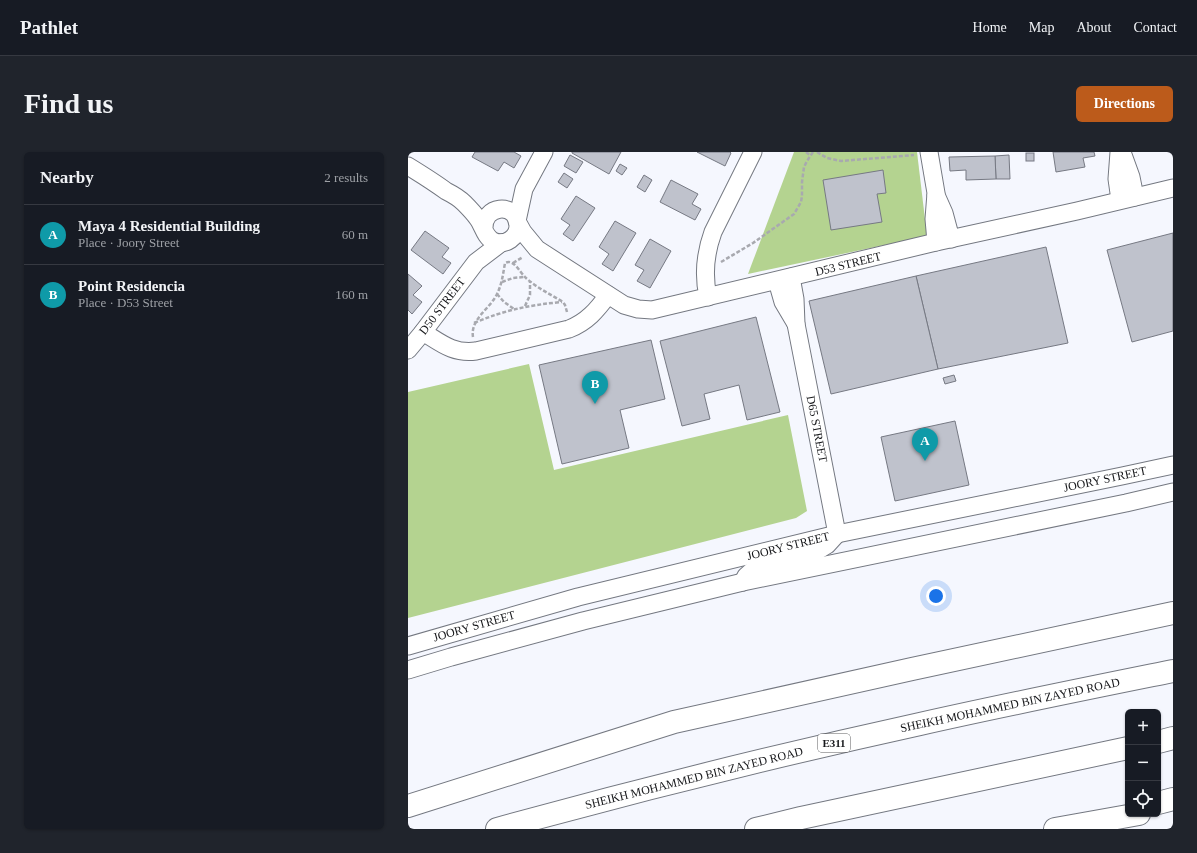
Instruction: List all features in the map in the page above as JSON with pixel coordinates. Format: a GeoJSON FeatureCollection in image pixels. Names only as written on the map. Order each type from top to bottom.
{"type":"FeatureCollection","features":[{"type":"Feature","properties":{"kind":"highway"},"geometry":{"type":"LineString","coordinates":[[408,806],[674,722],[919,667],[1173,614]]}},
{"type":"Feature","properties":{"kind":"highway","name":"SHEIKH MOHAMMED BIN ZAYED ROAD"},"geometry":{"type":"LineString","coordinates":[[498,829],[587,804],[782,755],[1173,670]]}},
{"type":"Feature","properties":{"kind":"highway"},"geometry":{"type":"LineString","coordinates":[[1161,741],[1173,738]]}},
{"type":"Feature","properties":{"kind":"highway"},"geometry":{"type":"LineString","coordinates":[[756,829],[1125,749]]}},
{"type":"Feature","properties":{"kind":"highway"},"geometry":{"type":"LineString","coordinates":[[1161,802],[1173,799]]}},
{"type":"Feature","properties":{"kind":"highway"},"geometry":{"type":"LineString","coordinates":[[1161,810],[1173,808]]}},
{"type":"Feature","properties":{"kind":"highway"},"geometry":{"type":"LineString","coordinates":[[1088,823],[1125,813]]}},
{"type":"Feature","properties":{"kind":"highway"},"geometry":{"type":"LineString","coordinates":[[1056,829],[1125,816]]}},
{"type":"Feature","properties":{"kind":"street"},"geometry":{"type":"LineString","coordinates":[[408,166],[462,201],[478,219],[492,241],[504,242],[514,236],[517,232],[517,222],[524,189],[544,152]]}},
{"type":"Feature","properties":{"kind":"street"},"geometry":{"type":"LineString","coordinates":[[708,297],[705,270],[708,244],[753,152]]}},
{"type":"Feature","properties":{"kind":"street"},"geometry":{"type":"LineString","coordinates":[[1119,152],[1117,179],[1128,198]]}},
{"type":"Feature","properties":{"kind":"street"},"geometry":{"type":"LineString","coordinates":[[1122,152],[1131,177],[1128,198]]}},
{"type":"Feature","properties":{"kind":"street"},"geometry":{"type":"LineString","coordinates":[[929,153],[936,193],[944,212],[944,240]]}},
{"type":"Feature","properties":{"kind":"street","name":"D53 STREET"},"geometry":{"type":"LineString","coordinates":[[517,222],[537,249],[608,295],[631,308],[645,310],[659,309],[944,240],[1173,188]]}},
{"type":"Feature","properties":{"kind":"street"},"geometry":{"type":"LineString","coordinates":[[485,232],[485,220],[490,212],[496,210],[524,189]]}},
{"type":"Feature","properties":{"kind":"street"},"geometry":{"type":"LineString","coordinates":[[462,201],[496,210],[508,210],[512,213],[517,222]]}},
{"type":"Feature","properties":{"kind":"street","name":"D50 STREET"},"geometry":{"type":"LineString","coordinates":[[476,262],[485,232]]}},
{"type":"Feature","properties":{"kind":"street","name":"D53 STREET"},"geometry":{"type":"LineString","coordinates":[[504,242],[537,249]]}},
{"type":"Feature","properties":{"kind":"street","name":"D50 STREET"},"geometry":{"type":"LineString","coordinates":[[408,350],[476,262],[504,242]]}},
{"type":"Feature","properties":{"kind":"street","name":"D65 STREET"},"geometry":{"type":"LineString","coordinates":[[784,279],[795,299],[796,324],[837,534]]}},
{"type":"Feature","properties":{"kind":"street"},"geometry":{"type":"LineString","coordinates":[[423,332],[452,349],[464,352],[476,351],[569,329],[590,317],[608,295]]}},
{"type":"Feature","properties":{"kind":"street","name":"JOORY STREET"},"geometry":{"type":"LineString","coordinates":[[408,646],[578,597],[837,534],[1173,465]]}},
{"type":"Feature","properties":{"kind":"street","name":"JOORY STREET"},"geometry":{"type":"LineString","coordinates":[[408,670],[583,621],[743,582],[1173,492]]}},
{"type":"Feature","properties":{"kind":"street"},"geometry":{"type":"LineString","coordinates":[[743,582],[746,576],[755,568],[814,553],[827,546],[837,534]]}},
{"type":"Feature","properties":{"kind":"path"},"geometry":{"type":"LineString","coordinates":[[806,152],[810,155]]}},
{"type":"Feature","properties":{"kind":"path"},"geometry":{"type":"LineString","coordinates":[[705,270],[740,251],[794,214],[802,202],[802,174],[807,161],[813,152]]}},
{"type":"Feature","properties":{"kind":"path"},"geometry":{"type":"LineString","coordinates":[[817,152],[827,158],[841,161],[929,153]]}},
{"type":"Feature","properties":{"kind":"path"},"geometry":{"type":"LineString","coordinates":[[476,351],[472,335],[474,323],[492,303],[497,294],[502,282],[505,263],[507,262],[513,263],[530,282],[563,302],[567,311],[569,329]]}},
{"type":"Feature","properties":{"kind":"path"},"geometry":{"type":"LineString","coordinates":[[502,282],[513,278],[525,277]]}},
{"type":"Feature","properties":{"kind":"path"},"geometry":{"type":"LineString","coordinates":[[525,306],[530,295],[530,282]]}},
{"type":"Feature","properties":{"kind":"path"},"geometry":{"type":"LineString","coordinates":[[497,294],[504,302],[514,309]]}},
{"type":"Feature","properties":{"kind":"path"},"geometry":{"type":"LineString","coordinates":[[474,323],[525,306],[563,302]]}},
{"type":"Feature","properties":{"kind":"green space"},"geometry":{"type":"Polygon","coordinates":[[[794,152],[917,152],[927,236],[748,274],[794,152]]]}},
{"type":"Feature","properties":{"kind":"green space"},"geometry":{"type":"Polygon","coordinates":[[[529,364],[554,470],[788,415],[807,511],[796,518],[408,618],[408,392],[529,364]]]}},
{"type":"Feature","properties":{"kind":"building"},"geometry":{"type":"Polygon","coordinates":[[[475,152],[514,152],[521,156],[514,168],[504,162],[498,171],[472,157],[475,152]]]}},
{"type":"Feature","properties":{"kind":"building"},"geometry":{"type":"Polygon","coordinates":[[[572,152],[621,152],[609,174],[572,152]]]}},
{"type":"Feature","properties":{"kind":"building"},"geometry":{"type":"Polygon","coordinates":[[[697,152],[730,152],[731,153],[725,166],[697,152]]]}},
{"type":"Feature","properties":{"kind":"building"},"geometry":{"type":"Polygon","coordinates":[[[1053,152],[1094,152],[1095,156],[1083,158],[1085,167],[1056,172],[1053,152]]]}},
{"type":"Feature","properties":{"kind":"building"},"geometry":{"type":"Polygon","coordinates":[[[1026,153],[1034,153],[1034,161],[1026,161],[1026,153]]]}},
{"type":"Feature","properties":{"kind":"building"},"geometry":{"type":"Polygon","coordinates":[[[570,155],[583,162],[576,173],[564,166],[570,155]]]}},
{"type":"Feature","properties":{"kind":"building"},"geometry":{"type":"Polygon","coordinates":[[[1009,155],[1010,179],[996,179],[995,156],[1009,155]]]}},
{"type":"Feature","properties":{"kind":"building"},"geometry":{"type":"Polygon","coordinates":[[[995,156],[996,179],[966,180],[966,170],[950,171],[949,157],[995,156]]]}},
{"type":"Feature","properties":{"kind":"building"},"geometry":{"type":"Polygon","coordinates":[[[620,164],[627,168],[622,175],[616,171],[620,164]]]}},
{"type":"Feature","properties":{"kind":"building"},"geometry":{"type":"Polygon","coordinates":[[[883,170],[886,193],[877,194],[882,222],[831,230],[823,180],[883,170]]]}},
{"type":"Feature","properties":{"kind":"building"},"geometry":{"type":"Polygon","coordinates":[[[564,173],[573,179],[567,188],[558,182],[564,173]]]}},
{"type":"Feature","properties":{"kind":"building"},"geometry":{"type":"Polygon","coordinates":[[[644,175],[652,180],[645,192],[637,187],[644,175]]]}},
{"type":"Feature","properties":{"kind":"building"},"geometry":{"type":"Polygon","coordinates":[[[671,180],[698,194],[692,204],[701,209],[695,220],[660,202],[671,180]]]}},
{"type":"Feature","properties":{"kind":"building"},"geometry":{"type":"Polygon","coordinates":[[[576,196],[595,208],[573,241],[563,234],[570,225],[561,219],[576,196]]]}},
{"type":"Feature","properties":{"kind":"building"},"geometry":{"type":"Polygon","coordinates":[[[615,221],[636,233],[613,271],[602,264],[609,254],[599,247],[615,221]]]}},
{"type":"Feature","properties":{"kind":"building"},"geometry":{"type":"Polygon","coordinates":[[[425,231],[449,248],[442,257],[451,263],[443,274],[411,250],[425,231]]]}},
{"type":"Feature","properties":{"kind":"building"},"geometry":{"type":"Polygon","coordinates":[[[1173,233],[1173,331],[1132,342],[1107,250],[1173,233]]]}},
{"type":"Feature","properties":{"kind":"building"},"geometry":{"type":"Polygon","coordinates":[[[650,239],[671,251],[650,288],[637,281],[644,270],[635,265],[650,239]]]}},
{"type":"Feature","properties":{"kind":"building"},"geometry":{"type":"Polygon","coordinates":[[[1046,247],[1068,343],[938,369],[916,276],[1046,247]]]}},
{"type":"Feature","properties":{"kind":"building"},"geometry":{"type":"Polygon","coordinates":[[[408,274],[422,286],[413,295],[422,302],[412,314],[408,310],[408,274]]]}},
{"type":"Feature","properties":{"kind":"building"},"geometry":{"type":"Polygon","coordinates":[[[916,276],[938,369],[831,394],[809,301],[916,276]]]}},
{"type":"Feature","properties":{"kind":"building"},"geometry":{"type":"Polygon","coordinates":[[[756,317],[780,412],[747,420],[739,385],[704,394],[710,419],[682,426],[660,341],[756,317]]]}},
{"type":"Feature","properties":{"kind":"building"},"geometry":{"type":"Polygon","coordinates":[[[651,340],[665,399],[620,410],[629,448],[562,464],[539,365],[651,340]]]}},
{"type":"Feature","properties":{"kind":"building"},"geometry":{"type":"Polygon","coordinates":[[[954,375],[956,381],[945,384],[943,378],[954,375]]]}},
{"type":"Feature","properties":{"kind":"building"},"geometry":{"type":"Polygon","coordinates":[[[955,421],[969,485],[895,501],[881,437],[955,421]]]}},
{"type":"Feature","properties":{"kind":"place","name":"Point Residencia"},"geometry":{"type":"Point","coordinates":[595,404]}},
{"type":"Feature","properties":{"kind":"place","name":"Maya 4 Residential Building"},"geometry":{"type":"Point","coordinates":[925,461]}}]}
